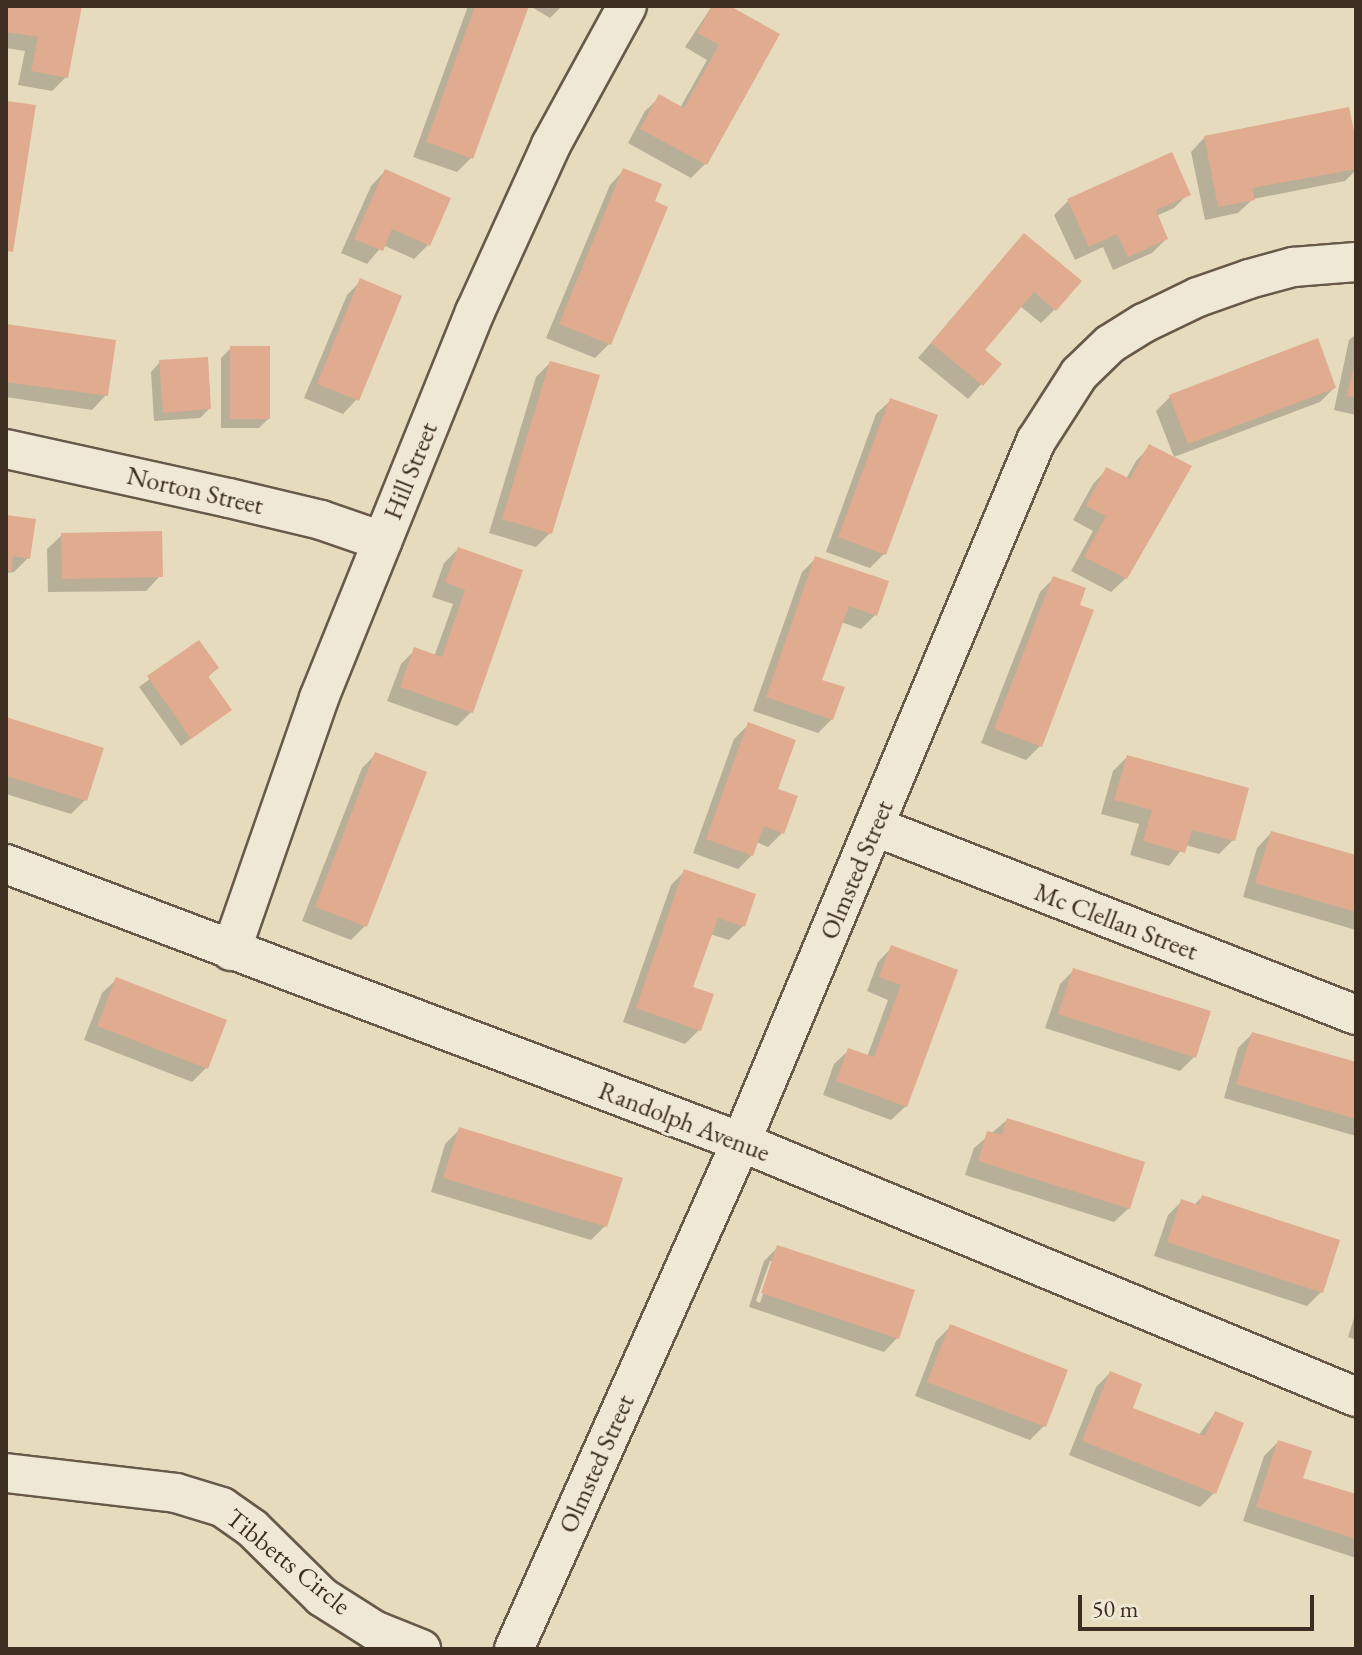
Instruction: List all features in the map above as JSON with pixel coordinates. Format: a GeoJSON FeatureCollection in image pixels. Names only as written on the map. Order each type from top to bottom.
{"type":"FeatureCollection","features":[{"type":"Feature","properties":{"kind":"street","name":"Hill Street"},"geometry":{"type":"LineString","coordinates":[[231,951],[319,698],[475,312],[551,145],[627,6]]}},
{"type":"Feature","properties":{"kind":"street","name":"Olmsted Street"},"geometry":{"type":"LineString","coordinates":[[514,1649],[741,1142],[1036,441],[1079,374],[1110,344],[1198,297],[1293,267],[1356,262]]}},
{"type":"Feature","properties":{"kind":"street","name":"Norton Street"},"geometry":{"type":"LineString","coordinates":[[6,449],[260,505],[382,541]]}},
{"type":"Feature","properties":{"kind":"street","name":"Mc Clellan Street"},"geometry":{"type":"LineString","coordinates":[[876,827],[1356,1015]]}},
{"type":"Feature","properties":{"kind":"street","name":"Randolph Avenue"},"geometry":{"type":"LineString","coordinates":[[6,864],[741,1142],[1356,1397]]}},
{"type":"Feature","properties":{"kind":"street","name":"Tibbetts Circle"},"geometry":{"type":"LineString","coordinates":[[6,1473],[176,1493],[222,1507],[252,1528],[322,1597],[374,1630],[421,1649]]}},
{"type":"Feature","properties":{"kind":"building"},"geometry":{"type":"Polygon","coordinates":[[[8,6],[82,6],[68,78],[31,71],[38,37],[6,32],[8,6]]]}},
{"type":"Feature","properties":{"kind":"building"},"geometry":{"type":"Polygon","coordinates":[[[475,6],[529,6],[473,159],[426,142],[475,6]]]}},
{"type":"Feature","properties":{"kind":"building"},"geometry":{"type":"Polygon","coordinates":[[[712,6],[730,6],[780,34],[707,165],[640,129],[659,94],[684,108],[719,45],[697,33],[712,6]]]}},
{"type":"Feature","properties":{"kind":"building"},"geometry":{"type":"Polygon","coordinates":[[[6,101],[36,105],[13,252],[6,251],[6,101]]]}},
{"type":"Feature","properties":{"kind":"building"},"geometry":{"type":"Polygon","coordinates":[[[1349,107],[1356,141],[1356,169],[1252,188],[1255,200],[1218,207],[1204,136],[1349,107]]]}},
{"type":"Feature","properties":{"kind":"building"},"geometry":{"type":"Polygon","coordinates":[[[1172,152],[1191,195],[1156,210],[1168,239],[1128,257],[1117,234],[1089,247],[1067,199],[1172,152]]]}},
{"type":"Feature","properties":{"kind":"building"},"geometry":{"type":"Polygon","coordinates":[[[623,168],[662,184],[655,201],[668,207],[611,345],[559,324],[623,168]]]}},
{"type":"Feature","properties":{"kind":"building"},"geometry":{"type":"Polygon","coordinates":[[[385,169],[451,198],[430,246],[392,229],[383,251],[354,239],[385,169]]]}},
{"type":"Feature","properties":{"kind":"building"},"geometry":{"type":"Polygon","coordinates":[[[1024,233],[1082,281],[1056,311],[1034,292],[985,350],[1002,364],[983,386],[931,343],[1024,233]]]}},
{"type":"Feature","properties":{"kind":"building"},"geometry":{"type":"Polygon","coordinates":[[[360,278],[402,296],[359,401],[317,384],[360,278]]]}},
{"type":"Feature","properties":{"kind":"building"},"geometry":{"type":"Polygon","coordinates":[[[6,324],[116,340],[108,396],[6,382],[6,324]]]}},
{"type":"Feature","properties":{"kind":"building"},"geometry":{"type":"Polygon","coordinates":[[[1318,338],[1336,388],[1188,444],[1169,395],[1318,338]]]}},
{"type":"Feature","properties":{"kind":"building"},"geometry":{"type":"Polygon","coordinates":[[[230,346],[270,346],[270,419],[230,419],[230,346]]]}},
{"type":"Feature","properties":{"kind":"building"},"geometry":{"type":"Polygon","coordinates":[[[208,357],[211,409],[163,413],[159,360],[208,357]]]}},
{"type":"Feature","properties":{"kind":"building"},"geometry":{"type":"Polygon","coordinates":[[[550,361],[600,375],[552,534],[502,519],[550,361]]]}},
{"type":"Feature","properties":{"kind":"building"},"geometry":{"type":"Polygon","coordinates":[[[1356,361],[1356,398],[1347,396],[1356,361]]]}},
{"type":"Feature","properties":{"kind":"building"},"geometry":{"type":"Polygon","coordinates":[[[890,398],[938,415],[886,555],[838,537],[890,398]]]}},
{"type":"Feature","properties":{"kind":"building"},"geometry":{"type":"Polygon","coordinates":[[[1149,444],[1192,466],[1127,579],[1084,557],[1106,516],[1086,506],[1106,467],[1130,479],[1149,444]]]}},
{"type":"Feature","properties":{"kind":"building"},"geometry":{"type":"Polygon","coordinates":[[[6,515],[36,519],[30,559],[13,556],[11,571],[6,571],[6,515]]]}},
{"type":"Feature","properties":{"kind":"building"},"geometry":{"type":"Polygon","coordinates":[[[162,531],[163,577],[62,579],[61,533],[162,531]]]}},
{"type":"Feature","properties":{"kind":"building"},"geometry":{"type":"Polygon","coordinates":[[[458,547],[523,570],[473,713],[400,687],[414,647],[442,657],[465,590],[445,582],[458,547]]]}},
{"type":"Feature","properties":{"kind":"building"},"geometry":{"type":"Polygon","coordinates":[[[815,556],[889,581],[877,616],[849,606],[822,680],[845,687],[833,720],[766,697],[815,556]]]}},
{"type":"Feature","properties":{"kind":"building"},"geometry":{"type":"Polygon","coordinates":[[[1053,576],[1086,588],[1080,605],[1094,610],[1042,747],[994,729],[1053,576]]]}},
{"type":"Feature","properties":{"kind":"building"},"geometry":{"type":"Polygon","coordinates":[[[199,640],[219,668],[208,676],[232,710],[191,739],[147,676],[199,640]]]}},
{"type":"Feature","properties":{"kind":"building"},"geometry":{"type":"Polygon","coordinates":[[[6,717],[104,748],[87,801],[6,776],[6,717]]]}},
{"type":"Feature","properties":{"kind":"building"},"geometry":{"type":"Polygon","coordinates":[[[748,722],[796,740],[778,789],[798,796],[784,834],[764,826],[753,856],[706,839],[748,722]]]}},
{"type":"Feature","properties":{"kind":"building"},"geometry":{"type":"Polygon","coordinates":[[[375,752],[427,772],[367,927],[315,907],[375,752]]]}},
{"type":"Feature","properties":{"kind":"building"},"geometry":{"type":"Polygon","coordinates":[[[1127,755],[1249,788],[1235,841],[1192,830],[1185,853],[1143,841],[1152,810],[1114,800],[1127,755]]]}},
{"type":"Feature","properties":{"kind":"building"},"geometry":{"type":"Polygon","coordinates":[[[1271,831],[1356,855],[1356,912],[1255,883],[1271,831]]]}},
{"type":"Feature","properties":{"kind":"building"},"geometry":{"type":"Polygon","coordinates":[[[684,869],[756,894],[745,927],[718,918],[693,987],[714,994],[701,1031],[636,1008],[684,869]]]}},
{"type":"Feature","properties":{"kind":"building"},"geometry":{"type":"Polygon","coordinates":[[[891,945],[958,970],[907,1107],[836,1081],[848,1048],[874,1057],[901,985],[879,977],[891,945]]]}},
{"type":"Feature","properties":{"kind":"building"},"geometry":{"type":"Polygon","coordinates":[[[1073,968],[1211,1011],[1196,1058],[1058,1014],[1073,968]]]}},
{"type":"Feature","properties":{"kind":"building"},"geometry":{"type":"Polygon","coordinates":[[[116,977],[227,1020],[208,1069],[97,1026],[116,977]]]}},
{"type":"Feature","properties":{"kind":"building"},"geometry":{"type":"Polygon","coordinates":[[[1252,1032],[1356,1062],[1356,1119],[1236,1084],[1252,1032]]]}},
{"type":"Feature","properties":{"kind":"building"},"geometry":{"type":"Polygon","coordinates":[[[1007,1118],[1145,1162],[1130,1209],[978,1161],[987,1131],[1002,1135],[1007,1118]]]}},
{"type":"Feature","properties":{"kind":"building"},"geometry":{"type":"Polygon","coordinates":[[[459,1127],[623,1178],[607,1227],[443,1178],[459,1127]]]}},
{"type":"Feature","properties":{"kind":"building"},"geometry":{"type":"Polygon","coordinates":[[[1202,1195],[1340,1240],[1323,1293],[1167,1242],[1181,1199],[1199,1205],[1202,1195]]]}},
{"type":"Feature","properties":{"kind":"building"},"geometry":{"type":"Polygon","coordinates":[[[777,1245],[915,1290],[899,1339],[761,1293],[777,1245]]]}},
{"type":"Feature","properties":{"kind":"building"},"geometry":{"type":"Polygon","coordinates":[[[950,1324],[1068,1370],[1046,1427],[927,1382],[950,1324]]]}},
{"type":"Feature","properties":{"kind":"building"},"geometry":{"type":"Polygon","coordinates":[[[1110,1371],[1142,1384],[1133,1408],[1205,1436],[1215,1411],[1244,1423],[1216,1494],[1082,1441],[1110,1371]]]}},
{"type":"Feature","properties":{"kind":"building"},"geometry":{"type":"Polygon","coordinates":[[[1278,1440],[1312,1451],[1303,1478],[1356,1494],[1356,1539],[1256,1507],[1278,1440]]]}}]}
